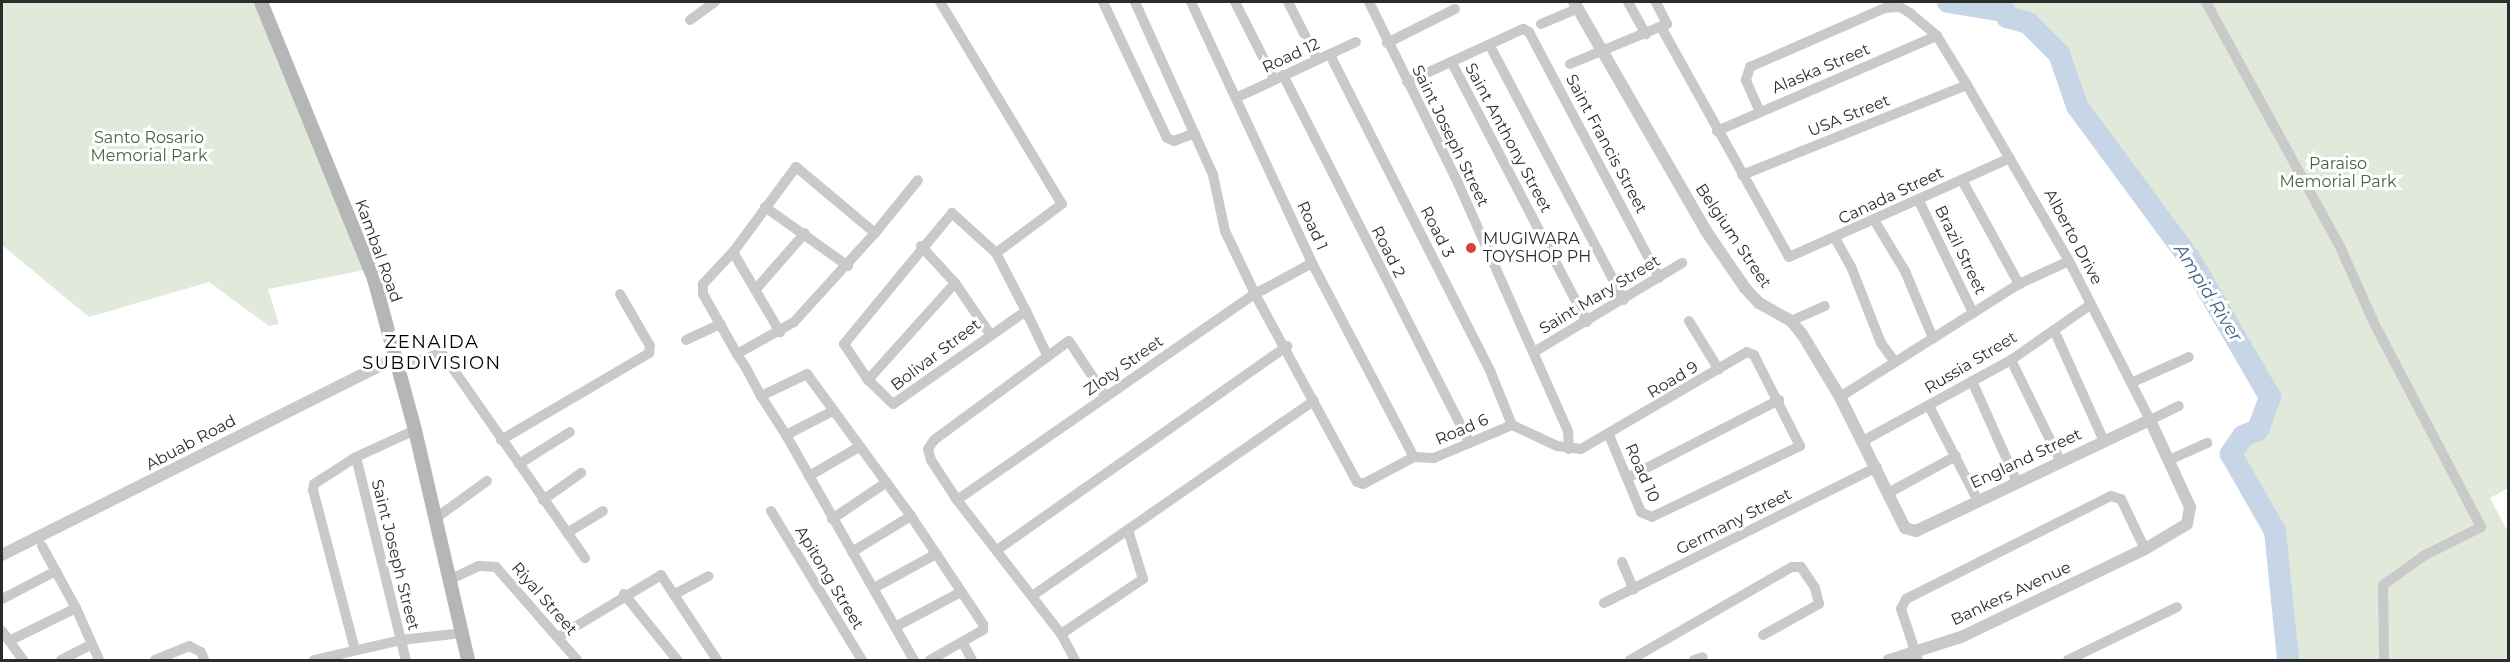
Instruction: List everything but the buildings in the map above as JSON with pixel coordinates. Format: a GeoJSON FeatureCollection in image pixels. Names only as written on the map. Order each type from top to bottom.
{"type":"FeatureCollection","features":[{"type":"Feature","properties":{"kind":"main road","name":"Kambal Road"},"geometry":{"type":"LineString","coordinates":[[261,2],[374,279],[415,430],[468,660]]}},
{"type":"Feature","properties":{"kind":"street"},"geometry":{"type":"LineString","coordinates":[[690,20],[715,2]]}},
{"type":"Feature","properties":{"kind":"street"},"geometry":{"type":"LineString","coordinates":[[940,2],[1062,204],[1060,210],[996,253],[1047,355]]}},
{"type":"Feature","properties":{"kind":"street"},"geometry":{"type":"LineString","coordinates":[[1102,2],[1167,138],[1174,141],[1195,133]]}},
{"type":"Feature","properties":{"kind":"street"},"geometry":{"type":"LineString","coordinates":[[1032,596],[1314,401],[1287,346],[1255,294],[1225,231],[1213,175],[1135,2]]}},
{"type":"Feature","properties":{"kind":"street","name":"Road 1"},"geometry":{"type":"LineString","coordinates":[[1191,2],[1238,97],[1312,263],[1414,457]]}},
{"type":"Feature","properties":{"kind":"street","name":"Road 2"},"geometry":{"type":"LineString","coordinates":[[1235,2],[1278,77],[1469,442]]}},
{"type":"Feature","properties":{"kind":"street"},"geometry":{"type":"LineString","coordinates":[[1288,2],[1317,59]]}},
{"type":"Feature","properties":{"kind":"street","name":"Saint Joseph Street"},"geometry":{"type":"LineString","coordinates":[[1369,2],[1387,43],[1458,183],[1534,352],[1568,431],[1569,449]]}},
{"type":"Feature","properties":{"kind":"street"},"geometry":{"type":"LineString","coordinates":[[1628,2],[1646,34]]}},
{"type":"Feature","properties":{"kind":"street"},"geometry":{"type":"LineString","coordinates":[[1570,64],[1668,23],[1656,2]]}},
{"type":"Feature","properties":{"kind":"street"},"geometry":{"type":"LineString","coordinates":[[2206,2],[2341,249],[2375,325],[2481,528],[2425,555],[2383,585],[2384,660]]}},
{"type":"Feature","properties":{"kind":"street"},"geometry":{"type":"LineString","coordinates":[[1540,24],[1576,5]]}},
{"type":"Feature","properties":{"kind":"street","name":"Belgium Street"},"geometry":{"type":"LineString","coordinates":[[1576,5],[1706,231],[1744,288],[1759,303],[1791,321],[1840,397],[1890,492],[1905,528],[1916,531]]}},
{"type":"Feature","properties":{"kind":"street"},"geometry":{"type":"LineString","coordinates":[[1760,112],[1746,80],[1750,67],[1885,8],[1900,7],[1937,36]]}},
{"type":"Feature","properties":{"kind":"street"},"geometry":{"type":"LineString","coordinates":[[1387,43],[1455,9]]}},
{"type":"Feature","properties":{"kind":"street"},"geometry":{"type":"LineString","coordinates":[[1661,27],[1742,175]]}},
{"type":"Feature","properties":{"kind":"street","name":"Saint Francis Street"},"geometry":{"type":"LineString","coordinates":[[1490,46],[1522,29],[1533,37],[1659,278]]}},
{"type":"Feature","properties":{"kind":"street","name":"Alaska Street"},"geometry":{"type":"LineString","coordinates":[[1717,131],[1937,36]]}},
{"type":"Feature","properties":{"kind":"street","name":"Alberto Drive"},"geometry":{"type":"LineString","coordinates":[[1937,36],[2069,261],[2090,305],[2133,382],[2169,460]]}},
{"type":"Feature","properties":{"kind":"street","name":"Road 12"},"geometry":{"type":"LineString","coordinates":[[1238,97],[1356,42]]}},
{"type":"Feature","properties":{"kind":"street"},"geometry":{"type":"LineString","coordinates":[[1407,82],[1490,46],[1624,300]]}},
{"type":"Feature","properties":{"kind":"street","name":"Road 3"},"geometry":{"type":"LineString","coordinates":[[1330,55],[1491,374],[1512,425]]}},
{"type":"Feature","properties":{"kind":"street","name":"Saint Anthony Street"},"geometry":{"type":"LineString","coordinates":[[1452,63],[1587,322]]}},
{"type":"Feature","properties":{"kind":"street","name":"USA Street"},"geometry":{"type":"LineString","coordinates":[[1742,175],[1967,85]]}},
{"type":"Feature","properties":{"kind":"street","name":"Canada Street"},"geometry":{"type":"LineString","coordinates":[[1742,175],[1785,253],[1794,256],[2010,159]]}},
{"type":"Feature","properties":{"kind":"street"},"geometry":{"type":"LineString","coordinates":[[875,233],[796,167],[733,252],[703,284],[703,294],[914,660]]}},
{"type":"Feature","properties":{"kind":"street"},"geometry":{"type":"LineString","coordinates":[[737,354],[795,322],[848,266],[918,180]]}},
{"type":"Feature","properties":{"kind":"street"},"geometry":{"type":"LineString","coordinates":[[1962,180],[2019,284]]}},
{"type":"Feature","properties":{"kind":"street","name":"Brazil Street"},"geometry":{"type":"LineString","coordinates":[[1918,199],[1973,314]]}},
{"type":"Feature","properties":{"kind":"street"},"geometry":{"type":"LineString","coordinates":[[765,207],[805,233],[848,266]]}},
{"type":"Feature","properties":{"kind":"street","name":"Bolivar Street"},"geometry":{"type":"LineString","coordinates":[[996,253],[952,213],[921,246],[844,342],[868,380],[896,404],[990,333],[1026,311]]}},
{"type":"Feature","properties":{"kind":"street"},"geometry":{"type":"LineString","coordinates":[[1874,220],[1905,272],[1933,338]]}},
{"type":"Feature","properties":{"kind":"street"},"geometry":{"type":"LineString","coordinates":[[756,289],[805,233]]}},
{"type":"Feature","properties":{"kind":"street"},"geometry":{"type":"LineString","coordinates":[[1835,238],[1852,269],[1881,343],[1894,361]]}},
{"type":"Feature","properties":{"kind":"street"},"geometry":{"type":"LineString","coordinates":[[921,246],[955,283],[990,333]]}},
{"type":"Feature","properties":{"kind":"street"},"geometry":{"type":"LineString","coordinates":[[733,252],[780,332]]}},
{"type":"Feature","properties":{"kind":"street"},"geometry":{"type":"LineString","coordinates":[[1840,397],[2019,284],[2069,261]]}},
{"type":"Feature","properties":{"kind":"street","name":"Zloty Street"},"geometry":{"type":"LineString","coordinates":[[957,500],[1255,294],[1312,263]]}},
{"type":"Feature","properties":{"kind":"street","name":"Saint Mary Street"},"geometry":{"type":"LineString","coordinates":[[1534,352],[1624,300],[1682,263]]}},
{"type":"Feature","properties":{"kind":"street"},"geometry":{"type":"LineString","coordinates":[[868,380],[955,283]]}},
{"type":"Feature","properties":{"kind":"street"},"geometry":{"type":"LineString","coordinates":[[501,440],[649,352],[650,346],[620,294]]}},
{"type":"Feature","properties":{"kind":"street","name":"Russia Street"},"geometry":{"type":"LineString","coordinates":[[1863,441],[2011,360],[2090,305]]}},
{"type":"Feature","properties":{"kind":"street"},"geometry":{"type":"LineString","coordinates":[[1791,321],[1826,306]]}},
{"type":"Feature","properties":{"kind":"street"},"geometry":{"type":"LineString","coordinates":[[1689,321],[1719,370]]}},
{"type":"Feature","properties":{"kind":"street"},"geometry":{"type":"LineString","coordinates":[[686,340],[720,324]]}},
{"type":"Feature","properties":{"kind":"street"},"geometry":{"type":"LineString","coordinates":[[2054,330],[2104,441]]}},
{"type":"Feature","properties":{"kind":"street"},"geometry":{"type":"LineString","coordinates":[[1075,660],[1061,634],[957,500],[928,449],[934,440],[1047,355],[1070,341],[1106,397]]}},
{"type":"Feature","properties":{"kind":"street"},"geometry":{"type":"LineString","coordinates":[[997,550],[1287,346]]}},
{"type":"Feature","properties":{"kind":"street"},"geometry":{"type":"LineString","coordinates":[[397,362],[442,353],[585,558]]}},
{"type":"Feature","properties":{"kind":"street","name":"Road 9"},"geometry":{"type":"LineString","coordinates":[[1609,435],[1751,353],[1779,400]]}},
{"type":"Feature","properties":{"kind":"street"},"geometry":{"type":"LineString","coordinates":[[2133,382],[2189,357]]}},
{"type":"Feature","properties":{"kind":"street"},"geometry":{"type":"LineString","coordinates":[[2011,360],[2060,460]]}},
{"type":"Feature","properties":{"kind":"street","name":"Abuab Road"},"geometry":{"type":"LineString","coordinates":[[2,555],[397,362]]}},
{"type":"Feature","properties":{"kind":"street"},"geometry":{"type":"LineString","coordinates":[[761,396],[805,372],[911,516],[984,627],[963,643],[930,660]]}},
{"type":"Feature","properties":{"kind":"street"},"geometry":{"type":"LineString","coordinates":[[1972,381],[2016,480]]}},
{"type":"Feature","properties":{"kind":"street"},"geometry":{"type":"LineString","coordinates":[[1627,478],[1779,400]]}},
{"type":"Feature","properties":{"kind":"street","name":"Road 10"},"geometry":{"type":"LineString","coordinates":[[1609,435],[1641,512],[1652,517],[1798,449],[1797,432],[1779,400]]}},
{"type":"Feature","properties":{"kind":"street","name":"Road 6"},"geometry":{"type":"LineString","coordinates":[[1314,401],[1361,484],[1414,457],[1434,458],[1512,425],[1569,449]]}},
{"type":"Feature","properties":{"kind":"street"},"geometry":{"type":"LineString","coordinates":[[1929,406],[1977,499]]}},
{"type":"Feature","properties":{"kind":"street"},"geometry":{"type":"LineString","coordinates":[[2150,420],[2179,406]]}},
{"type":"Feature","properties":{"kind":"street"},"geometry":{"type":"LineString","coordinates":[[786,435],[833,411]]}},
{"type":"Feature","properties":{"kind":"street","name":"England Street"},"geometry":{"type":"LineString","coordinates":[[1916,531],[2016,480],[2150,420]]}},
{"type":"Feature","properties":{"kind":"street"},"geometry":{"type":"LineString","coordinates":[[355,650],[313,490],[319,478],[356,457],[415,430]]}},
{"type":"Feature","properties":{"kind":"street"},"geometry":{"type":"LineString","coordinates":[[519,464],[570,432]]}},
{"type":"Feature","properties":{"kind":"street"},"geometry":{"type":"LineString","coordinates":[[1569,449],[1581,449],[1609,435]]}},
{"type":"Feature","properties":{"kind":"street"},"geometry":{"type":"LineString","coordinates":[[2169,460],[2207,443]]}},
{"type":"Feature","properties":{"kind":"street"},"geometry":{"type":"LineString","coordinates":[[809,476],[859,447]]}},
{"type":"Feature","properties":{"kind":"street"},"geometry":{"type":"LineString","coordinates":[[1890,492],[1956,456]]}},
{"type":"Feature","properties":{"kind":"street","name":"Saint Joseph Street"},"geometry":{"type":"LineString","coordinates":[[356,457],[406,660]]}},
{"type":"Feature","properties":{"kind":"street","name":"Bankers Avenue"},"geometry":{"type":"LineString","coordinates":[[1889,660],[1916,657],[2174,534],[2191,519],[2190,507],[2169,460]]}},
{"type":"Feature","properties":{"kind":"street","name":"Germany Street"},"geometry":{"type":"LineString","coordinates":[[1604,603],[1877,467]]}},
{"type":"Feature","properties":{"kind":"street"},"geometry":{"type":"LineString","coordinates":[[543,500],[581,473]]}},
{"type":"Feature","properties":{"kind":"street"},"geometry":{"type":"LineString","coordinates":[[436,518],[487,481]]}},
{"type":"Feature","properties":{"kind":"street"},"geometry":{"type":"LineString","coordinates":[[831,519],[886,482]]}},
{"type":"Feature","properties":{"kind":"street"},"geometry":{"type":"LineString","coordinates":[[1916,657],[1901,609],[1906,600],[2111,496],[2121,499],[2145,549]]}},
{"type":"Feature","properties":{"kind":"street"},"geometry":{"type":"LineString","coordinates":[[567,533],[603,511]]}},
{"type":"Feature","properties":{"kind":"street","name":"Apitong Street"},"geometry":{"type":"LineString","coordinates":[[771,511],[862,660]]}},
{"type":"Feature","properties":{"kind":"street"},"geometry":{"type":"LineString","coordinates":[[852,552],[911,516]]}},
{"type":"Feature","properties":{"kind":"street"},"geometry":{"type":"LineString","coordinates":[[1061,634],[1143,579],[1128,530]]}},
{"type":"Feature","properties":{"kind":"street"},"geometry":{"type":"LineString","coordinates":[[42,546],[76,608],[99,660]]}},
{"type":"Feature","properties":{"kind":"street"},"geometry":{"type":"LineString","coordinates":[[874,588],[936,554]]}},
{"type":"Feature","properties":{"kind":"street"},"geometry":{"type":"LineString","coordinates":[[1622,562],[1634,590]]}},
{"type":"Feature","properties":{"kind":"street","name":"Riyal Street"},"geometry":{"type":"LineString","coordinates":[[451,579],[479,566],[496,567],[577,660]]}},
{"type":"Feature","properties":{"kind":"street"},"geometry":{"type":"LineString","coordinates":[[1630,660],[1792,567],[1801,567],[1815,588],[1819,604],[1763,635]]}},
{"type":"Feature","properties":{"kind":"street"},"geometry":{"type":"LineString","coordinates":[[2,599],[56,572]]}},
{"type":"Feature","properties":{"kind":"street"},"geometry":{"type":"LineString","coordinates":[[558,637],[624,594],[661,575],[717,660]]}},
{"type":"Feature","properties":{"kind":"street"},"geometry":{"type":"LineString","coordinates":[[675,594],[709,576]]}},
{"type":"Feature","properties":{"kind":"street"},"geometry":{"type":"LineString","coordinates":[[895,627],[961,592]]}},
{"type":"Feature","properties":{"kind":"street"},"geometry":{"type":"LineString","coordinates":[[624,594],[677,660]]}},
{"type":"Feature","properties":{"kind":"street"},"geometry":{"type":"LineString","coordinates":[[2068,660],[2177,607]]}},
{"type":"Feature","properties":{"kind":"street"},"geometry":{"type":"LineString","coordinates":[[11,640],[76,608]]}},
{"type":"Feature","properties":{"kind":"street"},"geometry":{"type":"LineString","coordinates":[[2,631],[24,660]]}},
{"type":"Feature","properties":{"kind":"street"},"geometry":{"type":"LineString","coordinates":[[314,660],[401,640],[462,633]]}},
{"type":"Feature","properties":{"kind":"street"},"geometry":{"type":"LineString","coordinates":[[963,643],[972,660]]}},
{"type":"Feature","properties":{"kind":"street"},"geometry":{"type":"LineString","coordinates":[[61,660],[91,645]]}},
{"type":"Feature","properties":{"kind":"street"},"geometry":{"type":"LineString","coordinates":[[155,660],[189,646],[201,652],[204,660]]}},
{"type":"Feature","properties":{"kind":"green space","name":"Santo Rosario Memorial Park"},"geometry":{"type":"Polygon","coordinates":[[[2,2],[258,2],[370,269],[268,289],[279,324],[269,326],[209,282],[89,317],[2,245],[2,2]]]}},
{"type":"Feature","properties":{"kind":"green space","name":"Paraiso Memorial Park"},"geometry":{"type":"Polygon","coordinates":[[[2001,2],[2508,2],[2508,488],[2490,498],[2508,532],[2508,660],[2288,660],[2275,531],[2231,454],[2243,436],[2258,430],[2270,397],[2190,259],[2077,106],[2059,53],[2028,23],[2007,17],[2001,2]]]}},
{"type":"Feature","properties":{"kind":"waterway","name":"Ampid River"},"geometry":{"type":"LineString","coordinates":[[1948,2],[2004,11],[2007,17],[2028,23],[2059,54],[2077,106],[2190,259],[2270,397],[2258,430],[2243,436],[2231,454],[2275,531],[2288,660]]}},
{"type":"Feature","properties":{"kind":"place","name":"MUGIWARA TOYSHOP PH"},"geometry":{"type":"Point","coordinates":[1471,248]}},
{"type":"Feature","properties":{"kind":"district","name":"ZENAIDA SUBDIVISION"},"geometry":{"type":"Point","coordinates":[432,353]}}]}
